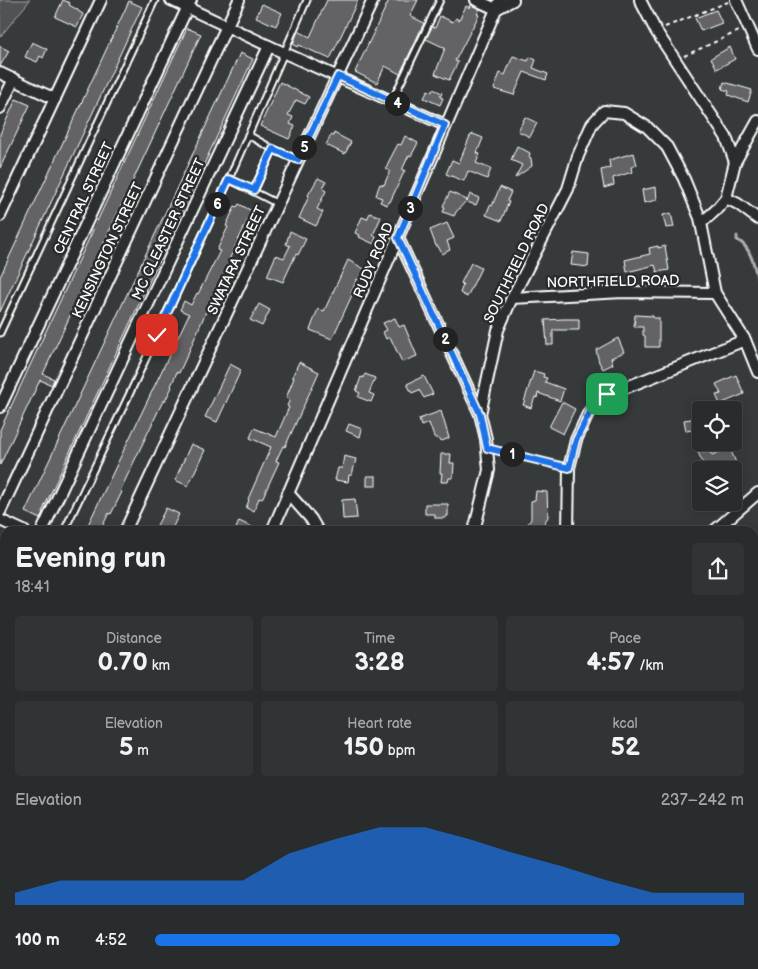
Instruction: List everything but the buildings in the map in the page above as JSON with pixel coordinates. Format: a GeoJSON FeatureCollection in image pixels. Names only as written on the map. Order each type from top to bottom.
{"type":"FeatureCollection","features":[{"type":"Feature","properties":{"kind":"street"},"geometry":{"type":"LineString","coordinates":[[0,216],[100,0]]}},
{"type":"Feature","properties":{"kind":"street"},"geometry":{"type":"LineString","coordinates":[[171,0],[189,4],[227,26],[269,46],[445,125]]}},
{"type":"Feature","properties":{"kind":"street","name":"KENSINGTON STREET"},"geometry":{"type":"LineString","coordinates":[[0,512],[239,0]]}},
{"type":"Feature","properties":{"kind":"street","name":"SWATARA STREET"},"geometry":{"type":"LineString","coordinates":[[127,526],[373,0]]}},
{"type":"Feature","properties":{"kind":"street"},"geometry":{"type":"LineString","coordinates":[[476,0],[498,4],[513,0]]}},
{"type":"Feature","properties":{"kind":"street"},"geometry":{"type":"LineString","coordinates":[[640,0],[656,31],[726,137],[735,162]]}},
{"type":"Feature","properties":{"kind":"street"},"geometry":{"type":"LineString","coordinates":[[732,1],[748,27],[758,49]]}},
{"type":"Feature","properties":{"kind":"street","name":"CENTRAL STREET"},"geometry":{"type":"LineString","coordinates":[[0,407],[189,4]]}},
{"type":"Feature","properties":{"kind":"street","name":"RUDY ROAD"},"geometry":{"type":"LineString","coordinates":[[274,526],[498,4]]}},
{"type":"Feature","properties":{"kind":"street","name":"MC CLEASTER STREET"},"geometry":{"type":"LineString","coordinates":[[44,526],[269,46]]}},
{"type":"Feature","properties":{"kind":"street"},"geometry":{"type":"LineString","coordinates":[[0,73],[55,99]]}},
{"type":"Feature","properties":{"kind":"street"},"geometry":{"type":"LineString","coordinates":[[0,108],[14,79]]}},
{"type":"Feature","properties":{"kind":"street","name":"SOUTHFIELD ROAD"},"geometry":{"type":"LineString","coordinates":[[480,414],[498,330],[512,298],[568,189],[578,156],[592,124],[604,112],[624,113],[647,127],[667,147],[684,179],[701,223],[715,293]]}},
{"type":"Feature","properties":{"kind":"street"},"geometry":{"type":"LineString","coordinates":[[701,223],[726,198],[735,162],[758,121]]}},
{"type":"Feature","properties":{"kind":"street"},"geometry":{"type":"LineString","coordinates":[[726,198],[738,204],[758,219]]}},
{"type":"Feature","properties":{"kind":"street"},"geometry":{"type":"LineString","coordinates":[[398,238],[480,414],[487,448],[489,470],[475,526]]}},
{"type":"Feature","properties":{"kind":"street","name":"NORTHFIELD ROAD"},"geometry":{"type":"LineString","coordinates":[[512,298],[623,292],[715,293]]}},
{"type":"Feature","properties":{"kind":"street"},"geometry":{"type":"LineString","coordinates":[[715,293],[745,340],[758,372]]}},
{"type":"Feature","properties":{"kind":"street"},"geometry":{"type":"LineString","coordinates":[[568,526],[569,468],[576,440],[590,412],[607,394],[745,340]]}},
{"type":"Feature","properties":{"kind":"street"},"geometry":{"type":"LineString","coordinates":[[288,493],[315,526]]}},
{"type":"Feature","properties":{"kind":"street"},"geometry":{"type":"LineString","coordinates":[[720,526],[758,493]]}},
{"type":"Feature","properties":{"kind":"street"},"geometry":{"type":"LineString","coordinates":[[0,520],[13,526]]}},
{"type":"Feature","properties":{"kind":"lane"},"geometry":{"type":"LineString","coordinates":[[0,333],[155,0]]}},
{"type":"Feature","properties":{"kind":"lane"},"geometry":{"type":"LineString","coordinates":[[66,526],[229,179],[307,0]]}},
{"type":"Feature","properties":{"kind":"lane"},"geometry":{"type":"LineString","coordinates":[[392,101],[440,0]]}},
{"type":"Feature","properties":{"kind":"lane"},"geometry":{"type":"LineString","coordinates":[[248,135],[298,160]]}},
{"type":"Feature","properties":{"kind":"lane"},"geometry":{"type":"LineString","coordinates":[[254,190],[273,149]]}},
{"type":"Feature","properties":{"kind":"lane"},"geometry":{"type":"LineString","coordinates":[[229,179],[254,190],[278,204]]}},
{"type":"Feature","properties":{"kind":"path"},"geometry":{"type":"LineString","coordinates":[[661,29],[732,1]]}},
{"type":"Feature","properties":{"kind":"path"},"geometry":{"type":"LineString","coordinates":[[678,58],[748,27]]}},
{"type":"Feature","properties":{"kind":"path"},"geometry":{"type":"LineString","coordinates":[[487,448],[569,468]]}},
{"type":"Feature","properties":{"kind":"shaded area"},"geometry":{"type":"Polygon","coordinates":[[[0,0],[30,0],[0,37],[0,0]]]}},
{"type":"Feature","properties":{"kind":"waterway"},"geometry":{"type":"LineString","coordinates":[[737,236],[737,240],[749,252],[758,282]]}},
{"type":"Feature","properties":{"kind":"route"},"geometry":{"type":"LineString","coordinates":[[157,335],[229,179],[254,190],[273,149],[298,160],[338,76],[445,125],[398,238],[480,414],[487,448],[569,468],[576,440],[590,412],[607,394]]}}]}
